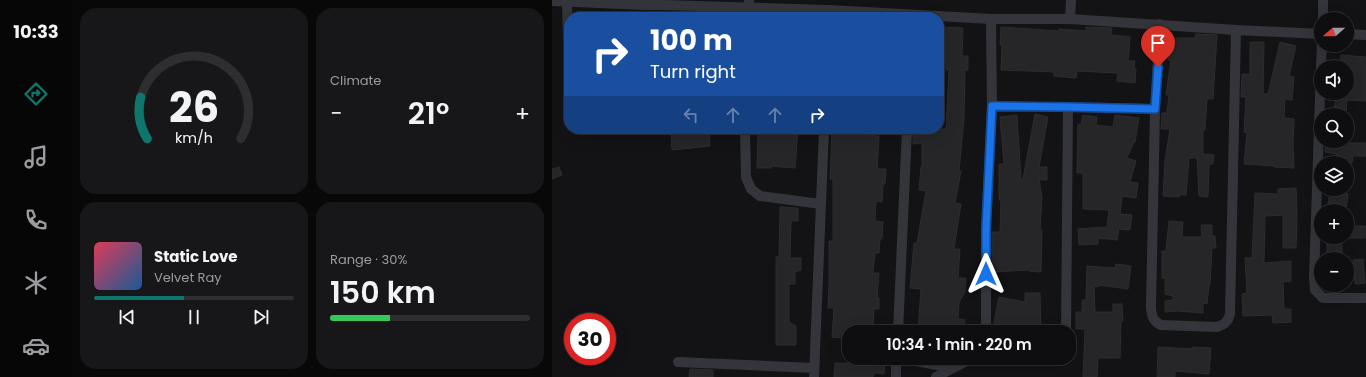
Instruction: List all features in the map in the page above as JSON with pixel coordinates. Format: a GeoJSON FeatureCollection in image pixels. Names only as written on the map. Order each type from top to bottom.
{"type":"FeatureCollection","features":[{"type":"Feature","properties":{"kind":"street"},"geometry":{"type":"LineString","coordinates":[[1070,0],[1070,19]]}},
{"type":"Feature","properties":{"kind":"street"},"geometry":{"type":"LineString","coordinates":[[1322,12],[1323,0]]}},
{"type":"Feature","properties":{"kind":"street"},"geometry":{"type":"LineString","coordinates":[[552,1],[644,5],[663,2],[749,8],[829,9],[865,12]]}},
{"type":"Feature","properties":{"kind":"street"},"geometry":{"type":"LineString","coordinates":[[567,2],[567,12]]}},
{"type":"Feature","properties":{"kind":"street"},"geometry":{"type":"LineString","coordinates":[[944,17],[1070,19],[1314,34]]}},
{"type":"Feature","properties":{"kind":"street"},"geometry":{"type":"LineString","coordinates":[[986,325],[986,229],[992,106],[991,19]]}},
{"type":"Feature","properties":{"kind":"street"},"geometry":{"type":"LineString","coordinates":[[1160,24],[1155,109],[1151,308],[1152,316],[1155,322],[1161,325],[1217,327],[1225,324],[1229,320],[1236,30]]}},
{"type":"Feature","properties":{"kind":"street"},"geometry":{"type":"LineString","coordinates":[[1354,34],[1366,35]]}},
{"type":"Feature","properties":{"kind":"street"},"geometry":{"type":"LineString","coordinates":[[1320,100],[1314,278],[1315,290],[1323,298],[1366,298]]}},
{"type":"Feature","properties":{"kind":"street"},"geometry":{"type":"LineString","coordinates":[[992,106],[1155,109]]}},
{"type":"Feature","properties":{"kind":"street"},"geometry":{"type":"LineString","coordinates":[[1066,325],[1068,107]]}},
{"type":"Feature","properties":{"kind":"street"},"geometry":{"type":"LineString","coordinates":[[745,134],[746,177],[751,189],[760,196],[821,204]]}},
{"type":"Feature","properties":{"kind":"street"},"geometry":{"type":"LineString","coordinates":[[678,362],[814,372],[824,134]]}},
{"type":"Feature","properties":{"kind":"street"},"geometry":{"type":"LineString","coordinates":[[898,325],[907,134]]}},
{"type":"Feature","properties":{"kind":"street"},"geometry":{"type":"LineString","coordinates":[[896,365],[896,377]]}},
{"type":"Feature","properties":{"kind":"street"},"geometry":{"type":"LineString","coordinates":[[937,365],[953,368]]}},
{"type":"Feature","properties":{"kind":"street"},"geometry":{"type":"LineString","coordinates":[[936,377],[959,365]]}},
{"type":"Feature","properties":{"kind":"building"},"geometry":{"type":"Polygon","coordinates":[[[944,27],[963,28],[962,56],[968,56],[968,70],[965,70],[964,119],[959,171],[961,171],[955,203],[961,204],[954,249],[960,249],[958,278],[966,278],[965,292],[959,302],[958,319],[965,320],[965,325],[918,325],[921,289],[910,288],[914,243],[917,243],[926,191],[919,190],[922,167],[922,143],[913,144],[913,134],[944,134],[944,129],[946,129],[949,70],[946,70],[946,67],[944,67],[944,27]]]}},
{"type":"Feature","properties":{"kind":"building"},"geometry":{"type":"Polygon","coordinates":[[[1001,27],[1059,31],[1059,29],[1086,31],[1086,27],[1112,28],[1111,35],[1130,37],[1128,61],[1135,61],[1135,83],[1117,81],[1118,73],[1077,71],[1076,78],[1054,76],[1054,72],[1001,70],[1001,27]]]}},
{"type":"Feature","properties":{"kind":"building"},"geometry":{"type":"Polygon","coordinates":[[[1196,34],[1217,35],[1213,99],[1207,99],[1205,130],[1203,130],[1203,154],[1214,155],[1213,164],[1209,164],[1208,197],[1199,196],[1197,158],[1189,158],[1186,195],[1179,195],[1179,197],[1163,196],[1165,160],[1170,129],[1161,129],[1162,113],[1167,113],[1169,95],[1166,95],[1171,60],[1168,60],[1168,38],[1195,38],[1196,34]]]}},
{"type":"Feature","properties":{"kind":"building"},"geometry":{"type":"Polygon","coordinates":[[[1250,42],[1264,42],[1263,94],[1268,94],[1280,42],[1296,46],[1289,76],[1294,77],[1292,100],[1285,99],[1284,118],[1294,119],[1294,168],[1244,164],[1247,133],[1244,132],[1246,97],[1241,97],[1242,74],[1250,74],[1250,42]]]}},
{"type":"Feature","properties":{"kind":"building"},"geometry":{"type":"Polygon","coordinates":[[[1341,55],[1366,57],[1366,101],[1347,100],[1354,100],[1354,60],[1341,60],[1341,55]]]}},
{"type":"Feature","properties":{"kind":"building"},"geometry":{"type":"Polygon","coordinates":[[[1335,100],[1347,100],[1346,108],[1334,108],[1335,100]]]}},
{"type":"Feature","properties":{"kind":"building"},"geometry":{"type":"Polygon","coordinates":[[[1035,114],[1048,117],[1039,167],[1047,167],[1047,180],[1039,180],[1042,197],[1040,230],[1042,230],[1041,272],[1029,270],[992,272],[992,232],[1000,232],[1001,200],[999,200],[999,164],[1004,164],[1000,117],[1017,115],[1021,179],[1023,179],[1035,114]]]}},
{"type":"Feature","properties":{"kind":"building"},"geometry":{"type":"Polygon","coordinates":[[[1083,115],[1097,117],[1096,125],[1113,127],[1115,115],[1139,118],[1135,142],[1127,158],[1136,161],[1130,182],[1138,183],[1136,198],[1122,196],[1120,214],[1132,215],[1130,230],[1119,229],[1117,240],[1098,238],[1098,244],[1079,245],[1078,229],[1107,227],[1109,210],[1083,209],[1083,173],[1077,173],[1078,124],[1081,125],[1083,115]]]}},
{"type":"Feature","properties":{"kind":"building"},"geometry":{"type":"Polygon","coordinates":[[[671,134],[709,134],[710,146],[672,150],[671,134]]]}},
{"type":"Feature","properties":{"kind":"building"},"geometry":{"type":"Polygon","coordinates":[[[758,134],[798,134],[795,168],[771,166],[771,168],[757,168],[758,134]]]}},
{"type":"Feature","properties":{"kind":"building"},"geometry":{"type":"Polygon","coordinates":[[[832,134],[879,136],[877,169],[886,169],[882,202],[876,201],[875,221],[883,222],[882,239],[880,239],[879,253],[875,253],[873,273],[879,273],[877,298],[879,298],[879,309],[874,309],[873,325],[842,325],[842,338],[832,337],[834,308],[828,308],[829,241],[833,241],[833,179],[830,179],[832,134]]]}},
{"type":"Feature","properties":{"kind":"building"},"geometry":{"type":"Polygon","coordinates":[[[1354,143],[1366,143],[1366,156],[1337,156],[1337,154],[1325,152],[1325,148],[1354,148],[1354,143]]]}},
{"type":"Feature","properties":{"kind":"building"},"geometry":{"type":"Polygon","coordinates":[[[559,167],[562,175],[552,179],[552,169],[559,167]]]}},
{"type":"Feature","properties":{"kind":"building"},"geometry":{"type":"Polygon","coordinates":[[[1296,188],[1296,248],[1283,248],[1283,215],[1265,216],[1264,263],[1291,261],[1291,281],[1283,282],[1284,309],[1291,309],[1291,322],[1273,323],[1272,315],[1243,316],[1242,294],[1247,293],[1245,258],[1252,258],[1255,193],[1278,194],[1278,189],[1296,188]]]}},
{"type":"Feature","properties":{"kind":"building"},"geometry":{"type":"Polygon","coordinates":[[[1329,196],[1348,196],[1347,204],[1328,204],[1329,196]]]}},
{"type":"Feature","properties":{"kind":"building"},"geometry":{"type":"Polygon","coordinates":[[[780,207],[798,208],[798,221],[791,221],[790,258],[801,258],[801,270],[795,272],[795,284],[789,284],[789,322],[796,326],[796,345],[776,345],[776,257],[779,257],[780,207]]]}},
{"type":"Feature","properties":{"kind":"building"},"geometry":{"type":"Polygon","coordinates":[[[1169,221],[1183,222],[1182,237],[1202,237],[1201,225],[1212,225],[1212,236],[1215,236],[1216,248],[1212,248],[1210,285],[1207,304],[1203,303],[1203,313],[1177,311],[1165,312],[1165,301],[1173,300],[1173,296],[1165,294],[1165,278],[1162,278],[1162,251],[1166,251],[1169,221]]]}},
{"type":"Feature","properties":{"kind":"building"},"geometry":{"type":"Polygon","coordinates":[[[1354,226],[1366,226],[1366,238],[1354,238],[1354,226]]]}},
{"type":"Feature","properties":{"kind":"building"},"geometry":{"type":"Polygon","coordinates":[[[1327,244],[1342,244],[1342,252],[1327,252],[1327,244]]]}},
{"type":"Feature","properties":{"kind":"building"},"geometry":{"type":"Polygon","coordinates":[[[1363,259],[1365,283],[1355,284],[1354,260],[1363,259]]]}},
{"type":"Feature","properties":{"kind":"building"},"geometry":{"type":"Polygon","coordinates":[[[1116,264],[1131,266],[1128,289],[1098,285],[1098,287],[1094,286],[1095,312],[1113,312],[1113,304],[1122,304],[1123,321],[1121,321],[1120,358],[1098,358],[1097,377],[1083,377],[1085,329],[1076,329],[1076,312],[1082,312],[1082,300],[1086,300],[1087,266],[1115,268],[1116,264]]]}},
{"type":"Feature","properties":{"kind":"building"},"geometry":{"type":"Polygon","coordinates":[[[1025,293],[1040,293],[1041,325],[994,325],[999,297],[1025,302],[1025,293]]]}},
{"type":"Feature","properties":{"kind":"building"},"geometry":{"type":"Polygon","coordinates":[[[1158,347],[1192,349],[1192,347],[1211,348],[1209,374],[1175,371],[1175,377],[1157,377],[1158,347]]]}},
{"type":"Feature","properties":{"kind":"building"},"geometry":{"type":"Polygon","coordinates":[[[835,363],[842,363],[842,365],[885,365],[884,374],[874,373],[873,377],[834,377],[835,363]]]}},
{"type":"Feature","properties":{"kind":"building"},"geometry":{"type":"Polygon","coordinates":[[[690,369],[713,370],[713,377],[689,377],[690,369]]]}},
{"type":"Feature","properties":{"kind":"route"},"geometry":{"type":"LineString","coordinates":[[986,274],[986,229],[992,106],[1155,109],[1158,67]]}}]}
